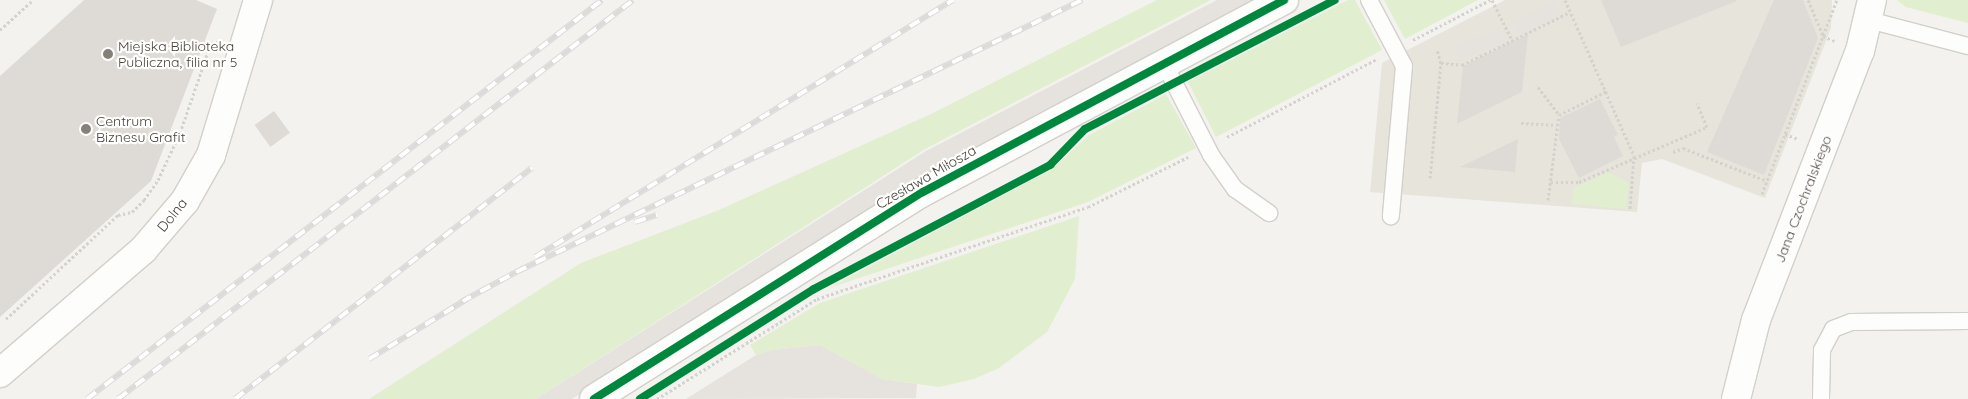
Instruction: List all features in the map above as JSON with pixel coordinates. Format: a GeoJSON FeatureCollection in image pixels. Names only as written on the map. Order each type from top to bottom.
{"type":"FeatureCollection","features":[{"type":"Feature","properties":{"kind":"street","name":"Dolna"},"geometry":{"type":"LineString","coordinates":[[0,372],[143,250],[185,201],[211,155],[258,0]]}},
{"type":"Feature","properties":{"kind":"street","name":"Czesława Miłosza"},"geometry":{"type":"LineString","coordinates":[[594,399],[923,192],[1284,0]]}},
{"type":"Feature","properties":{"kind":"street","name":"Jana Czochralskiego"},"geometry":{"type":"LineString","coordinates":[[1736,399],[1756,320],[1857,60],[1870,10]]}},
{"type":"Feature","properties":{"kind":"lane"},"geometry":{"type":"LineString","coordinates":[[1368,0],[1404,66],[1391,216]]}},
{"type":"Feature","properties":{"kind":"lane"},"geometry":{"type":"LineString","coordinates":[[1870,10],[1968,46]]}},
{"type":"Feature","properties":{"kind":"lane"},"geometry":{"type":"LineString","coordinates":[[1164,63],[1207,148],[1236,188],[1269,214]]}},
{"type":"Feature","properties":{"kind":"lane"},"geometry":{"type":"LineString","coordinates":[[1821,399],[1822,350],[1833,329],[1851,322],[1968,321]]}},
{"type":"Feature","properties":{"kind":"path"},"geometry":{"type":"LineString","coordinates":[[0,30],[33,0]]}},
{"type":"Feature","properties":{"kind":"path"},"geometry":{"type":"LineString","coordinates":[[657,399],[817,300],[1088,207],[1207,148],[1491,0],[1512,40]]}},
{"type":"Feature","properties":{"kind":"path"},"geometry":{"type":"LineString","coordinates":[[1565,0],[1607,91],[1634,156],[1630,209]]}},
{"type":"Feature","properties":{"kind":"path"},"geometry":{"type":"LineString","coordinates":[[1808,0],[1823,36]]}},
{"type":"Feature","properties":{"kind":"path"},"geometry":{"type":"LineString","coordinates":[[1762,194],[1837,0]]}},
{"type":"Feature","properties":{"kind":"path"},"geometry":{"type":"LineString","coordinates":[[1441,63],[1462,65],[1570,12]]}},
{"type":"Feature","properties":{"kind":"path"},"geometry":{"type":"LineString","coordinates":[[6,319],[118,215],[132,212],[144,200],[158,180],[180,133],[211,43],[220,41]]}},
{"type":"Feature","properties":{"kind":"path"},"geometry":{"type":"LineString","coordinates":[[1430,178],[1441,63],[1437,50]]}},
{"type":"Feature","properties":{"kind":"path"},"geometry":{"type":"LineString","coordinates":[[1538,87],[1558,115],[1548,200]]}},
{"type":"Feature","properties":{"kind":"path"},"geometry":{"type":"LineString","coordinates":[[1558,115],[1607,91]]}},
{"type":"Feature","properties":{"kind":"path"},"geometry":{"type":"LineString","coordinates":[[1551,182],[1578,182],[1634,156],[1707,126],[1697,103]]}},
{"type":"Feature","properties":{"kind":"path"},"geometry":{"type":"LineString","coordinates":[[1521,123],[1557,125]]}},
{"type":"Feature","properties":{"kind":"path"},"geometry":{"type":"LineString","coordinates":[[1673,152],[1683,148],[1767,181]]}},
{"type":"Feature","properties":{"kind":"path"},"geometry":{"type":"LineString","coordinates":[[647,394],[780,311]]}},
{"type":"Feature","properties":{"kind":"shaded area"},"geometry":{"type":"Polygon","coordinates":[[[1217,0],[1258,0],[1037,114],[902,189],[572,399],[536,399],[926,151],[1217,0]]]}},
{"type":"Feature","properties":{"kind":"shaded area"},"geometry":{"type":"Polygon","coordinates":[[[1505,0],[1832,0],[1831,28],[1765,198],[1662,159],[1642,163],[1637,212],[1370,192],[1382,63],[1505,0]]]}},
{"type":"Feature","properties":{"kind":"shaded area"},"geometry":{"type":"Polygon","coordinates":[[[1554,1],[1561,14],[1519,37],[1512,24],[1554,1]]]}},
{"type":"Feature","properties":{"kind":"shaded area"},"geometry":{"type":"Polygon","coordinates":[[[1499,28],[1505,42],[1460,61],[1454,47],[1499,28]]]}},
{"type":"Feature","properties":{"kind":"shaded area"},"geometry":{"type":"Polygon","coordinates":[[[820,345],[882,379],[917,384],[916,398],[686,399],[756,355],[772,350],[820,345]]]}},
{"type":"Feature","properties":{"kind":"green space"},"geometry":{"type":"Polygon","coordinates":[[[1157,0],[1211,0],[925,149],[536,399],[369,399],[581,263],[719,210],[931,114],[1157,0]]]}},
{"type":"Feature","properties":{"kind":"green space"},"geometry":{"type":"Polygon","coordinates":[[[1348,0],[1355,0],[1382,50],[1216,137],[1188,82],[1348,0]]]}},
{"type":"Feature","properties":{"kind":"green space"},"geometry":{"type":"Polygon","coordinates":[[[1384,0],[1478,0],[1405,39],[1384,0]]]}},
{"type":"Feature","properties":{"kind":"green space"},"geometry":{"type":"Polygon","coordinates":[[[1897,0],[1968,0],[1968,23],[1906,7],[1897,0]]]}},
{"type":"Feature","properties":{"kind":"green space"},"geometry":{"type":"Polygon","coordinates":[[[1166,94],[1196,148],[1088,202],[829,288],[1051,170],[1089,135],[1166,94]]]}},
{"type":"Feature","properties":{"kind":"green space"},"geometry":{"type":"Polygon","coordinates":[[[1608,172],[1629,183],[1626,209],[1572,204],[1573,188],[1608,172]]]}},
{"type":"Feature","properties":{"kind":"green space"},"geometry":{"type":"Polygon","coordinates":[[[1079,216],[1075,279],[1047,332],[999,368],[974,379],[939,387],[882,379],[820,345],[772,350],[756,355],[750,345],[820,303],[1079,216]]]}},
{"type":"Feature","properties":{"kind":"building","name":"Centrum Biznesu Grafit"},"geometry":{"type":"Polygon","coordinates":[[[84,0],[196,0],[217,9],[151,181],[0,317],[0,76],[84,0]]]}},
{"type":"Feature","properties":{"kind":"building"},"geometry":{"type":"Polygon","coordinates":[[[1601,0],[1736,0],[1737,1],[1621,47],[1601,0]]]}},
{"type":"Feature","properties":{"kind":"building"},"geometry":{"type":"Polygon","coordinates":[[[1774,0],[1803,0],[1818,38],[1764,175],[1707,152],[1774,0]]]}},
{"type":"Feature","properties":{"kind":"building"},"geometry":{"type":"Polygon","coordinates":[[[1528,34],[1522,92],[1457,124],[1463,66],[1528,34]]]}},
{"type":"Feature","properties":{"kind":"building"},"geometry":{"type":"Polygon","coordinates":[[[1600,99],[1618,135],[1614,137],[1623,156],[1579,178],[1559,139],[1560,118],[1600,99]]]}},
{"type":"Feature","properties":{"kind":"building"},"geometry":{"type":"Polygon","coordinates":[[[274,111],[290,133],[270,147],[255,125],[274,111]]]}},
{"type":"Feature","properties":{"kind":"building"},"geometry":{"type":"Polygon","coordinates":[[[1518,139],[1515,172],[1460,167],[1518,139]]]}},
{"type":"Feature","properties":{"kind":"railway"},"geometry":{"type":"LineString","coordinates":[[87,399],[602,0]]}},
{"type":"Feature","properties":{"kind":"railway"},"geometry":{"type":"LineString","coordinates":[[118,399],[633,0]]}},
{"type":"Feature","properties":{"kind":"railway"},"geometry":{"type":"LineString","coordinates":[[535,257],[953,0]]}},
{"type":"Feature","properties":{"kind":"railway"},"geometry":{"type":"LineString","coordinates":[[461,302],[516,272],[1082,0]]}},
{"type":"Feature","properties":{"kind":"railway"},"geometry":{"type":"LineString","coordinates":[[235,399],[532,168]]}},
{"type":"Feature","properties":{"kind":"railway"},"geometry":{"type":"LineString","coordinates":[[635,222],[657,215]]}},
{"type":"Feature","properties":{"kind":"railway"},"geometry":{"type":"LineString","coordinates":[[369,359],[467,299]]}},
{"type":"Feature","properties":{"kind":"cycle path"},"geometry":{"type":"LineString","coordinates":[[594,399],[923,192],[1284,0]]}},
{"type":"Feature","properties":{"kind":"cycle path"},"geometry":{"type":"LineString","coordinates":[[640,399],[814,289],[1050,165],[1085,129],[1335,0]]}},
{"type":"Feature","properties":{"kind":"place","name":"Miejska Biblioteka Publiczna, filia nr 5"},"geometry":{"type":"Point","coordinates":[108,54]}},
{"type":"Feature","properties":{"kind":"place","name":"Centrum Biznesu Grafit"},"geometry":{"type":"Point","coordinates":[86,129]}}]}
